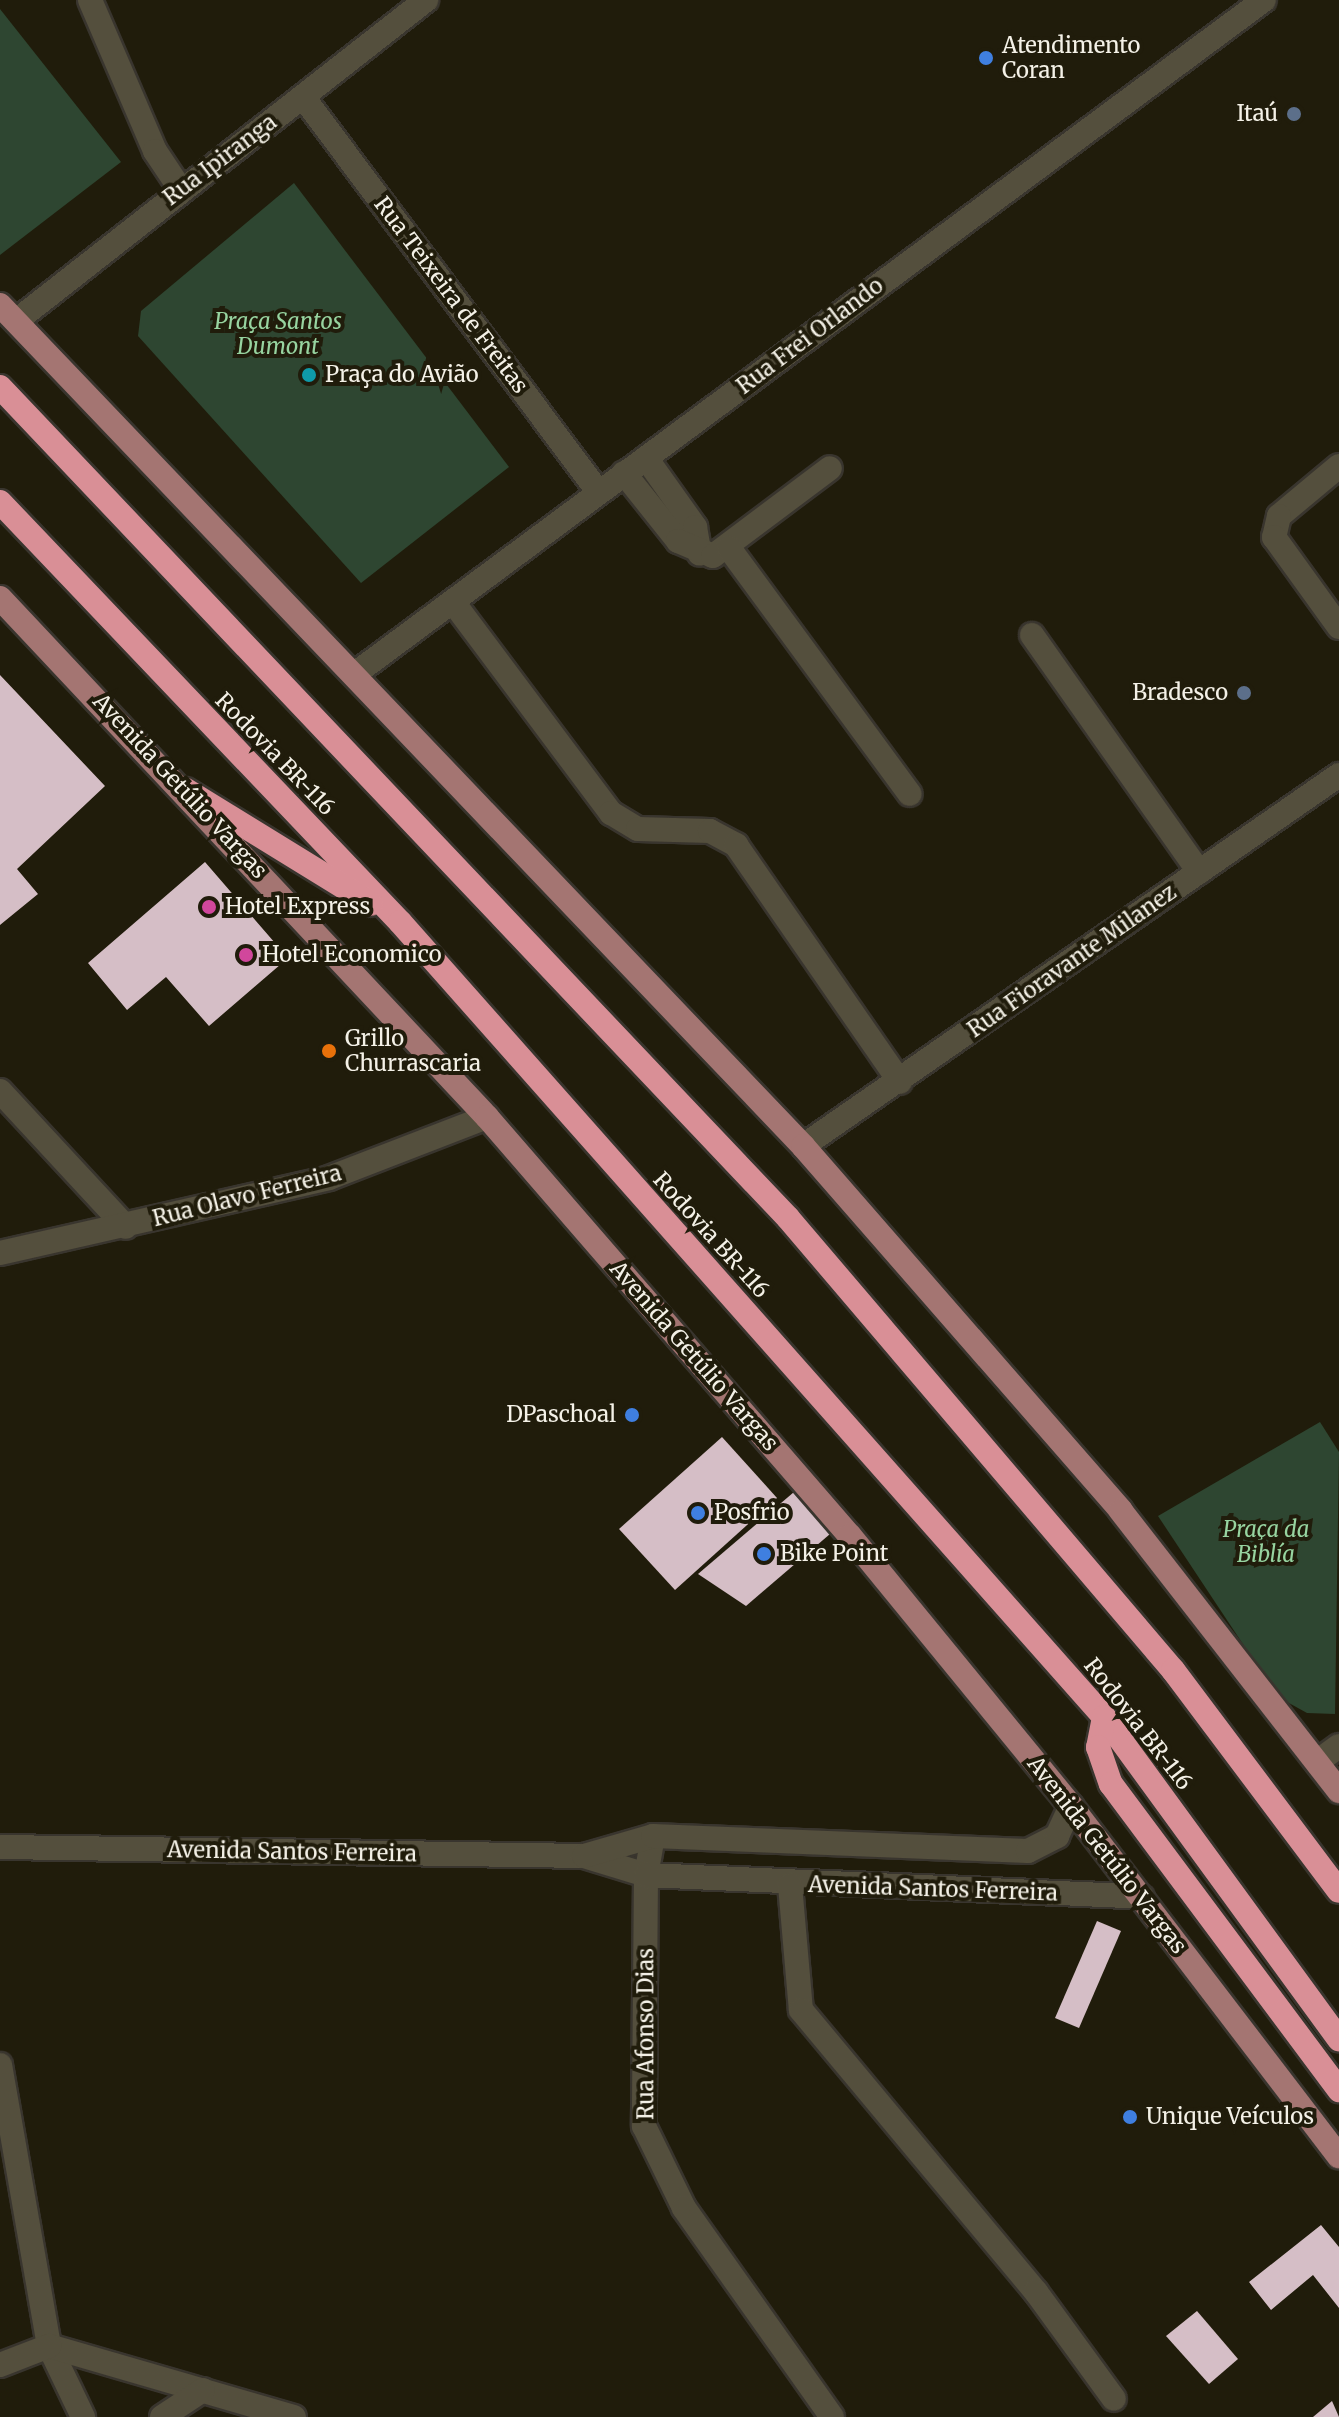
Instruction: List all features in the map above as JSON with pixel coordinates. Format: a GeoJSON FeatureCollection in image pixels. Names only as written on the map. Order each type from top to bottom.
{"type":"FeatureCollection","features":[{"type":"Feature","properties":{"kind":"highway"},"geometry":{"type":"LineString","coordinates":[[0,387],[788,1218],[1173,1670],[1339,1891]]}},
{"type":"Feature","properties":{"kind":"highway","name":"Rodovia BR-116"},"geometry":{"type":"LineString","coordinates":[[0,502],[400,922],[1104,1717],[1339,2039]]}},
{"type":"Feature","properties":{"kind":"highway"},"geometry":{"type":"LineString","coordinates":[[186,790],[400,922]]}},
{"type":"Feature","properties":{"kind":"highway"},"geometry":{"type":"LineString","coordinates":[[1104,1717],[1098,1747],[1111,1784],[1339,2090]]}},
{"type":"Feature","properties":{"kind":"main road"},"geometry":{"type":"LineString","coordinates":[[8,313],[356,673],[803,1146],[1121,1511],[1339,1791]]}},
{"type":"Feature","properties":{"kind":"main road","name":"Avenida Getúlio Vargas"},"geometry":{"type":"LineString","coordinates":[[0,598],[186,790],[487,1117],[850,1536],[1071,1806],[1339,2156]]}},
{"type":"Feature","properties":{"kind":"street","name":"Rua Ipiranga"},"geometry":{"type":"LineString","coordinates":[[8,313],[181,190],[426,0]]}},
{"type":"Feature","properties":{"kind":"street","name":"Rua Frei Orlando"},"geometry":{"type":"LineString","coordinates":[[356,673],[1264,0]]}},
{"type":"Feature","properties":{"kind":"street"},"geometry":{"type":"LineString","coordinates":[[92,1],[155,151],[181,190]]}},
{"type":"Feature","properties":{"kind":"street","name":"Rua Teixeira de Freitas"},"geometry":{"type":"LineString","coordinates":[[303,97],[599,493]]}},
{"type":"Feature","properties":{"kind":"street"},"geometry":{"type":"LineString","coordinates":[[646,458],[695,527],[700,554]]}},
{"type":"Feature","properties":{"kind":"street"},"geometry":{"type":"LineString","coordinates":[[1339,466],[1279,516],[1274,537],[1339,627]]}},
{"type":"Feature","properties":{"kind":"street"},"geometry":{"type":"LineString","coordinates":[[624,473],[678,541],[700,554],[729,548],[830,468]]}},
{"type":"Feature","properties":{"kind":"street"},"geometry":{"type":"LineString","coordinates":[[729,548],[910,794]]}},
{"type":"Feature","properties":{"kind":"street"},"geometry":{"type":"LineString","coordinates":[[453,602],[611,813],[638,829],[710,831],[736,845],[900,1082]]}},
{"type":"Feature","properties":{"kind":"street"},"geometry":{"type":"LineString","coordinates":[[1032,635],[1199,872]]}},
{"type":"Feature","properties":{"kind":"street","name":"Rua Fioravante Milanez"},"geometry":{"type":"LineString","coordinates":[[803,1146],[900,1082],[1339,775]]}},
{"type":"Feature","properties":{"kind":"street"},"geometry":{"type":"LineString","coordinates":[[0,1091],[126,1227]]}},
{"type":"Feature","properties":{"kind":"street","name":"Rua Olavo Ferreira"},"geometry":{"type":"LineString","coordinates":[[0,1253],[126,1227],[329,1178],[487,1117]]}},
{"type":"Feature","properties":{"kind":"street"},"geometry":{"type":"LineString","coordinates":[[1317,1762],[1339,1746]]}},
{"type":"Feature","properties":{"kind":"street","name":"Avenida Santos Ferreira"},"geometry":{"type":"LineString","coordinates":[[584,1856],[653,1836],[1028,1851],[1057,1836],[1071,1806]]}},
{"type":"Feature","properties":{"kind":"street","name":"Rua Afonso Dias"},"geometry":{"type":"LineString","coordinates":[[653,1836],[646,1875],[644,2126],[684,2208],[832,2417]]}},
{"type":"Feature","properties":{"kind":"street","name":"Avenida Santos Ferreira"},"geometry":{"type":"LineString","coordinates":[[0,1847],[584,1856],[646,1875],[790,1885],[1142,1897]]}},
{"type":"Feature","properties":{"kind":"street"},"geometry":{"type":"LineString","coordinates":[[790,1885],[801,2010],[1036,2292],[1114,2399]]}},
{"type":"Feature","properties":{"kind":"street"},"geometry":{"type":"LineString","coordinates":[[0,2065],[49,2346],[83,2417]]}},
{"type":"Feature","properties":{"kind":"street"},"geometry":{"type":"LineString","coordinates":[[0,2365],[49,2346],[294,2417]]}},
{"type":"Feature","properties":{"kind":"street"},"geometry":{"type":"LineString","coordinates":[[162,2417],[203,2390]]}},
{"type":"Feature","properties":{"kind":"green space"},"geometry":{"type":"Polygon","coordinates":[[[0,9],[121,162],[0,255],[0,9]]]}},
{"type":"Feature","properties":{"kind":"green space","name":"Praça Santos Dumont"},"geometry":{"type":"Polygon","coordinates":[[[294,183],[509,467],[361,583],[138,336],[141,311],[294,183]]]}},
{"type":"Feature","properties":{"kind":"green space","name":"Praça da Biblía"},"geometry":{"type":"Polygon","coordinates":[[[1320,1422],[1339,1452],[1335,1714],[1307,1713],[1278,1697],[1158,1516],[1320,1422]]]}},
{"type":"Feature","properties":{"kind":"building"},"geometry":{"type":"Polygon","coordinates":[[[0,675],[105,786],[17,869],[38,894],[0,925],[0,675]]]}},
{"type":"Feature","properties":{"kind":"building"},"geometry":{"type":"Polygon","coordinates":[[[205,862],[288,958],[209,1026],[166,977],[127,1010],[88,963],[205,862]]]}},
{"type":"Feature","properties":{"kind":"building","name":"Posfrio"},"geometry":{"type":"Polygon","coordinates":[[[722,1437],[777,1498],[675,1590],[619,1529],[722,1437]]]}},
{"type":"Feature","properties":{"kind":"building","name":"Bike Point"},"geometry":{"type":"Polygon","coordinates":[[[794,1492],[830,1534],[746,1606],[698,1574],[794,1492]]]}},
{"type":"Feature","properties":{"kind":"building"},"geometry":{"type":"Polygon","coordinates":[[[1097,1921],[1121,1931],[1079,2028],[1055,2018],[1097,1921]]]}},
{"type":"Feature","properties":{"kind":"building"},"geometry":{"type":"Polygon","coordinates":[[[1321,2225],[1339,2247],[1339,2308],[1313,2275],[1271,2310],[1249,2282],[1321,2225]]]}},
{"type":"Feature","properties":{"kind":"building"},"geometry":{"type":"Polygon","coordinates":[[[1197,2311],[1238,2359],[1209,2384],[1166,2336],[1197,2311]]]}},
{"type":"Feature","properties":{"kind":"building"},"geometry":{"type":"Polygon","coordinates":[[[1332,2401],[1339,2417],[1313,2417],[1332,2401]]]}},
{"type":"Feature","properties":{"kind":"place","name":"Atendimento Coran"},"geometry":{"type":"Point","coordinates":[986,58]}},
{"type":"Feature","properties":{"kind":"place","name":"Itaú"},"geometry":{"type":"Point","coordinates":[1294,114]}},
{"type":"Feature","properties":{"kind":"place","name":"Praça do Avião"},"geometry":{"type":"Point","coordinates":[309,375]}},
{"type":"Feature","properties":{"kind":"place","name":"Bradesco"},"geometry":{"type":"Point","coordinates":[1244,693]}},
{"type":"Feature","properties":{"kind":"place","name":"Hotel Express"},"geometry":{"type":"Point","coordinates":[209,907]}},
{"type":"Feature","properties":{"kind":"place","name":"Hotel Economico"},"geometry":{"type":"Point","coordinates":[246,955]}},
{"type":"Feature","properties":{"kind":"place","name":"Grillo Churrascaria"},"geometry":{"type":"Point","coordinates":[329,1051]}},
{"type":"Feature","properties":{"kind":"place","name":"DPaschoal"},"geometry":{"type":"Point","coordinates":[632,1415]}},
{"type":"Feature","properties":{"kind":"place","name":"Posfrio"},"geometry":{"type":"Point","coordinates":[698,1513]}},
{"type":"Feature","properties":{"kind":"place","name":"Bike Point"},"geometry":{"type":"Point","coordinates":[764,1554]}},
{"type":"Feature","properties":{"kind":"place","name":"Unique Veículos"},"geometry":{"type":"Point","coordinates":[1130,2117]}}]}
